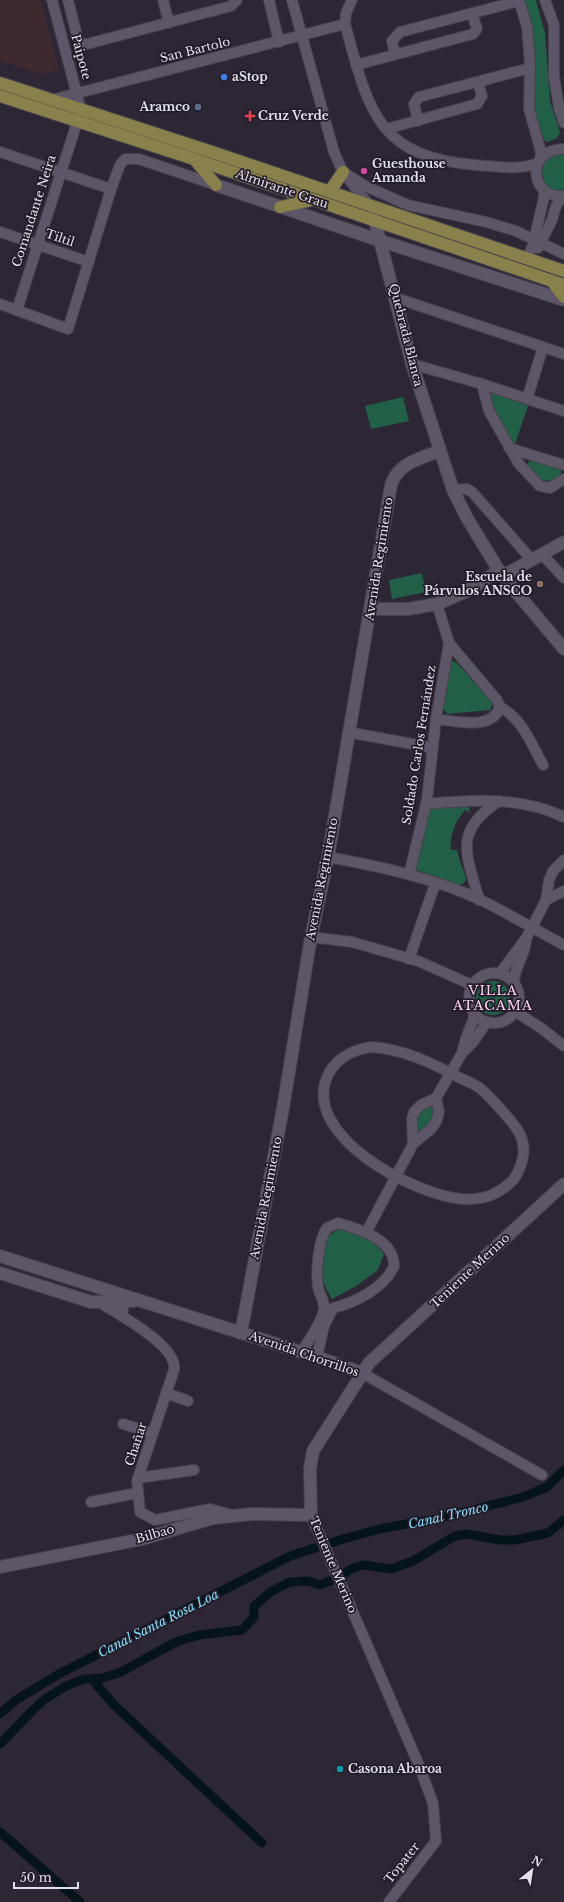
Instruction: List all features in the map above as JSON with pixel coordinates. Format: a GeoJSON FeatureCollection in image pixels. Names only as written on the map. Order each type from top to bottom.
{"type":"FeatureCollection","features":[{"type":"Feature","properties":{"kind":"main road","name":"Almirante Grau"},"geometry":{"type":"LineString","coordinates":[[0,83],[51,100],[80,115],[194,159],[558,283]]}},
{"type":"Feature","properties":{"kind":"main road","name":"Almirante Grau"},"geometry":{"type":"LineString","coordinates":[[0,96],[80,115],[330,192],[564,271]]}},
{"type":"Feature","properties":{"kind":"main road"},"geometry":{"type":"LineString","coordinates":[[194,159],[216,185]]}},
{"type":"Feature","properties":{"kind":"main road"},"geometry":{"type":"LineString","coordinates":[[330,192],[343,172]]}},
{"type":"Feature","properties":{"kind":"main road"},"geometry":{"type":"LineString","coordinates":[[280,207],[313,200]]}},
{"type":"Feature","properties":{"kind":"main road"},"geometry":{"type":"LineString","coordinates":[[558,283],[564,298]]}},
{"type":"Feature","properties":{"kind":"street","name":"Paipote"},"geometry":{"type":"LineString","coordinates":[[53,0],[77,94],[80,115]]}},
{"type":"Feature","properties":{"kind":"street"},"geometry":{"type":"LineString","coordinates":[[68,0],[78,40],[82,44],[87,44],[231,6],[237,1]]}},
{"type":"Feature","properties":{"kind":"street"},"geometry":{"type":"LineString","coordinates":[[163,0],[169,22]]}},
{"type":"Feature","properties":{"kind":"street"},"geometry":{"type":"LineString","coordinates":[[268,0],[279,42]]}},
{"type":"Feature","properties":{"kind":"street","name":"Quebrada Blanca"},"geometry":{"type":"LineString","coordinates":[[292,0],[334,152],[343,172],[370,206],[376,222],[412,364],[438,451],[453,490],[467,518],[500,574],[564,649]]}},
{"type":"Feature","properties":{"kind":"street"},"geometry":{"type":"LineString","coordinates":[[352,0],[346,13],[345,24],[366,98],[379,121],[401,143],[421,154],[440,160],[456,163],[520,168],[539,161],[551,151],[564,149]]}},
{"type":"Feature","properties":{"kind":"street"},"geometry":{"type":"LineString","coordinates":[[395,54],[392,41],[400,32],[519,0],[527,27],[530,68],[529,109],[541,152],[536,177]]}},
{"type":"Feature","properties":{"kind":"street"},"geometry":{"type":"LineString","coordinates":[[545,0],[554,25],[560,63],[554,77],[559,108],[564,123]]}},
{"type":"Feature","properties":{"kind":"street"},"geometry":{"type":"LineString","coordinates":[[356,65],[474,34],[477,29],[472,13]]}},
{"type":"Feature","properties":{"kind":"street","name":"San Bartolo"},"geometry":{"type":"LineString","coordinates":[[51,100],[345,24]]}},
{"type":"Feature","properties":{"kind":"street"},"geometry":{"type":"LineString","coordinates":[[418,121],[414,104],[416,99],[530,68]]}},
{"type":"Feature","properties":{"kind":"street"},"geometry":{"type":"LineString","coordinates":[[386,129],[477,104],[482,96],[478,82]]}},
{"type":"Feature","properties":{"kind":"street","name":"Comandante Neira"},"geometry":{"type":"LineString","coordinates":[[17,310],[60,172],[80,115]]}},
{"type":"Feature","properties":{"kind":"street"},"geometry":{"type":"LineString","coordinates":[[0,152],[111,189],[68,329],[0,304]]}},
{"type":"Feature","properties":{"kind":"street","name":"Almirante Grau"},"geometry":{"type":"LineString","coordinates":[[111,189],[120,165],[125,159],[139,159],[382,241],[564,298]]}},
{"type":"Feature","properties":{"kind":"street"},"geometry":{"type":"LineString","coordinates":[[520,168],[536,177],[544,190],[552,195],[563,196],[537,241]]}},
{"type":"Feature","properties":{"kind":"street"},"geometry":{"type":"LineString","coordinates":[[343,172],[365,186],[408,205],[486,222],[537,241],[564,254]]}},
{"type":"Feature","properties":{"kind":"street"},"geometry":{"type":"LineString","coordinates":[[531,261],[537,241],[544,190]]}},
{"type":"Feature","properties":{"kind":"street","name":"Tiltil"},"geometry":{"type":"LineString","coordinates":[[0,232],[89,262]]}},
{"type":"Feature","properties":{"kind":"street"},"geometry":{"type":"LineString","coordinates":[[396,298],[564,354]]}},
{"type":"Feature","properties":{"kind":"street"},"geometry":{"type":"LineString","coordinates":[[527,399],[543,347]]}},
{"type":"Feature","properties":{"kind":"street"},"geometry":{"type":"LineString","coordinates":[[412,364],[482,384],[564,411]]}},
{"type":"Feature","properties":{"kind":"street"},"geometry":{"type":"LineString","coordinates":[[482,384],[489,412],[519,464],[540,486],[550,488],[564,479]]}},
{"type":"Feature","properties":{"kind":"street"},"geometry":{"type":"LineString","coordinates":[[509,448],[564,465]]}},
{"type":"Feature","properties":{"kind":"street","name":"Avenida Regimiento"},"geometry":{"type":"LineString","coordinates":[[241,1333],[283,1108],[311,937],[328,856],[393,476],[399,468],[438,451]]}},
{"type":"Feature","properties":{"kind":"street"},"geometry":{"type":"LineString","coordinates":[[453,490],[467,489],[473,493],[537,557],[564,578]]}},
{"type":"Feature","properties":{"kind":"street"},"geometry":{"type":"LineString","coordinates":[[371,608],[408,609],[437,604],[467,591],[492,575],[508,573],[564,542]]}},
{"type":"Feature","properties":{"kind":"street"},"geometry":{"type":"LineString","coordinates":[[437,604],[449,643],[497,700],[500,707],[518,721],[543,765]]}},
{"type":"Feature","properties":{"kind":"street","name":"Soldado Carlos Fernández"},"geometry":{"type":"LineString","coordinates":[[409,875],[426,804],[436,719],[449,643]]}},
{"type":"Feature","properties":{"kind":"street"},"geometry":{"type":"LineString","coordinates":[[436,719],[480,722],[492,719],[498,714],[500,707]]}},
{"type":"Feature","properties":{"kind":"street"},"geometry":{"type":"LineString","coordinates":[[348,732],[433,748]]}},
{"type":"Feature","properties":{"kind":"street"},"geometry":{"type":"LineString","coordinates":[[479,900],[469,866],[467,840],[477,817],[500,801]]}},
{"type":"Feature","properties":{"kind":"street"},"geometry":{"type":"LineString","coordinates":[[426,804],[500,801],[533,805],[564,817]]}},
{"type":"Feature","properties":{"kind":"street"},"geometry":{"type":"LineString","coordinates":[[328,856],[368,864],[409,875],[479,900],[564,945]]}},
{"type":"Feature","properties":{"kind":"street"},"geometry":{"type":"LineString","coordinates":[[514,982],[500,973],[484,974],[472,985],[469,1000],[475,1015],[487,1022],[503,1022],[516,1012],[520,997],[514,982],[516,966],[525,950],[527,937],[531,927],[546,900],[551,876],[564,860]]}},
{"type":"Feature","properties":{"kind":"street"},"geometry":{"type":"LineString","coordinates":[[409,959],[435,884]]}},
{"type":"Feature","properties":{"kind":"street"},"geometry":{"type":"LineString","coordinates":[[546,900],[564,891]]}},
{"type":"Feature","properties":{"kind":"street"},"geometry":{"type":"LineString","coordinates":[[311,937],[352,942],[446,972],[472,985]]}},
{"type":"Feature","properties":{"kind":"street"},"geometry":{"type":"LineString","coordinates":[[500,973],[527,937]]}},
{"type":"Feature","properties":{"kind":"street"},"geometry":{"type":"LineString","coordinates":[[516,1012],[541,1028],[564,1046]]}},
{"type":"Feature","properties":{"kind":"street"},"geometry":{"type":"LineString","coordinates":[[462,1053],[475,1015]]}},
{"type":"Feature","properties":{"kind":"street"},"geometry":{"type":"LineString","coordinates":[[413,1144],[412,1119],[414,1112],[421,1105],[436,1098],[462,1053],[473,1042],[487,1022]]}},
{"type":"Feature","properties":{"kind":"street"},"geometry":{"type":"LineString","coordinates":[[372,1047],[388,1049],[413,1056],[480,1089],[518,1129],[523,1140],[523,1155],[514,1179],[502,1190],[479,1200],[444,1196],[423,1190],[394,1177],[362,1154],[334,1124],[327,1108],[324,1095],[328,1075],[335,1065],[346,1056],[360,1049],[372,1047]]}},
{"type":"Feature","properties":{"kind":"street"},"geometry":{"type":"LineString","coordinates":[[366,1232],[380,1208],[394,1177],[413,1144],[431,1129],[436,1122],[439,1112],[436,1098]]}},
{"type":"Feature","properties":{"kind":"street","name":"Teniente Merino"},"geometry":{"type":"LineString","coordinates":[[436,1841],[433,1803],[418,1763],[311,1515],[310,1469],[313,1451],[369,1364],[564,1184]]}},
{"type":"Feature","properties":{"kind":"street"},"geometry":{"type":"LineString","coordinates":[[302,1352],[329,1306],[352,1302],[383,1281],[392,1269],[393,1258],[389,1249],[366,1232],[338,1223],[331,1225],[324,1232],[318,1271],[319,1291],[329,1306],[317,1357]]}},
{"type":"Feature","properties":{"kind":"street","name":"Avenida Chorrillos"},"geometry":{"type":"LineString","coordinates":[[0,1256],[302,1352],[362,1373],[542,1475]]}},
{"type":"Feature","properties":{"kind":"street"},"geometry":{"type":"LineString","coordinates":[[0,1273],[95,1302],[124,1302],[140,1300]]}},
{"type":"Feature","properties":{"kind":"street"},"geometry":{"type":"LineString","coordinates":[[91,1285],[96,1296],[95,1302]]}},
{"type":"Feature","properties":{"kind":"street","name":"Chañar"},"geometry":{"type":"LineString","coordinates":[[95,1302],[148,1331],[173,1360],[174,1370],[138,1478],[137,1493],[140,1512],[156,1520],[210,1509],[232,1515]]}},
{"type":"Feature","properties":{"kind":"street"},"geometry":{"type":"LineString","coordinates":[[122,1316],[124,1302]]}},
{"type":"Feature","properties":{"kind":"street"},"geometry":{"type":"LineString","coordinates":[[166,1393],[188,1400]]}},
{"type":"Feature","properties":{"kind":"street"},"geometry":{"type":"LineString","coordinates":[[123,1424],[153,1433]]}},
{"type":"Feature","properties":{"kind":"street"},"geometry":{"type":"LineString","coordinates":[[138,1478],[194,1470]]}},
{"type":"Feature","properties":{"kind":"street"},"geometry":{"type":"LineString","coordinates":[[91,1502],[137,1493]]}},
{"type":"Feature","properties":{"kind":"street","name":"Bilbao"},"geometry":{"type":"LineString","coordinates":[[0,1567],[142,1539],[199,1521],[232,1515],[311,1515]]}},
{"type":"Feature","properties":{"kind":"street","name":"Topater"},"geometry":{"type":"LineString","coordinates":[[389,1902],[436,1841]]}},
{"type":"Feature","properties":{"kind":"shaded area"},"geometry":{"type":"Polygon","coordinates":[[[0,0],[41,0],[59,70],[42,74],[0,61],[0,0]]]}},
{"type":"Feature","properties":{"kind":"green space"},"geometry":{"type":"Polygon","coordinates":[[[524,0],[536,0],[545,33],[550,101],[560,132],[557,138],[548,142],[545,141],[535,113],[532,84],[531,24],[524,0]]]}},
{"type":"Feature","properties":{"kind":"green space"},"geometry":{"type":"Polygon","coordinates":[[[556,155],[564,155],[564,191],[560,192],[546,186],[542,176],[544,163],[556,155]]]}},
{"type":"Feature","properties":{"kind":"green space"},"geometry":{"type":"Polygon","coordinates":[[[488,390],[529,403],[515,444],[512,444],[496,419],[488,390]]]}},
{"type":"Feature","properties":{"kind":"green space"},"geometry":{"type":"Polygon","coordinates":[[[403,397],[409,421],[371,429],[365,406],[403,397]]]}},
{"type":"Feature","properties":{"kind":"green space"},"geometry":{"type":"Polygon","coordinates":[[[532,460],[561,468],[561,475],[552,481],[540,480],[528,466],[528,463],[532,460]]]}},
{"type":"Feature","properties":{"kind":"green space"},"geometry":{"type":"Polygon","coordinates":[[[422,573],[426,592],[392,599],[389,580],[422,573]]]}},
{"type":"Feature","properties":{"kind":"green space"},"geometry":{"type":"Polygon","coordinates":[[[452,661],[457,663],[493,703],[490,710],[447,714],[442,707],[450,662],[452,661]]]}},
{"type":"Feature","properties":{"kind":"green space"},"geometry":{"type":"Polygon","coordinates":[[[465,804],[469,806],[470,813],[465,810],[459,818],[452,834],[451,850],[457,850],[466,876],[465,882],[460,885],[456,884],[414,869],[429,808],[465,804]]]}},
{"type":"Feature","properties":{"kind":"green space"},"geometry":{"type":"Polygon","coordinates":[[[490,981],[496,981],[505,986],[509,992],[509,1004],[505,1010],[496,1015],[490,1015],[481,1010],[476,1001],[476,995],[481,986],[490,981]]]}},
{"type":"Feature","properties":{"kind":"green space"},"geometry":{"type":"Polygon","coordinates":[[[433,1104],[434,1109],[430,1122],[417,1136],[416,1119],[425,1106],[433,1104]]]}},
{"type":"Feature","properties":{"kind":"green space"},"geometry":{"type":"Polygon","coordinates":[[[339,1229],[370,1240],[384,1254],[378,1270],[356,1286],[332,1299],[324,1283],[321,1269],[325,1238],[339,1229]]]}},
{"type":"Feature","properties":{"kind":"waterway","name":"Canal Santa Rosa Loa"},"geometry":{"type":"LineString","coordinates":[[0,1714],[16,1700],[59,1674],[290,1556],[384,1528],[436,1519],[523,1497],[547,1487],[564,1470]]}},
{"type":"Feature","properties":{"kind":"waterway"},"geometry":{"type":"LineString","coordinates":[[0,1744],[45,1699],[66,1686],[84,1679],[103,1678],[121,1672],[176,1642],[199,1635],[242,1630],[254,1617],[254,1606],[272,1591],[290,1582],[308,1581],[320,1585],[338,1578],[351,1569],[363,1565],[392,1569],[413,1561],[455,1536],[467,1534],[500,1540],[515,1540],[548,1533],[564,1520]]}},
{"type":"Feature","properties":{"kind":"waterway"},"geometry":{"type":"LineString","coordinates":[[92,1679],[113,1704],[262,1843]]}},
{"type":"Feature","properties":{"kind":"waterway"},"geometry":{"type":"LineString","coordinates":[[0,1832],[80,1902]]}},
{"type":"Feature","properties":{"kind":"place","name":"aStop"},"geometry":{"type":"Point","coordinates":[224,77]}},
{"type":"Feature","properties":{"kind":"place","name":"Aramco"},"geometry":{"type":"Point","coordinates":[198,107]}},
{"type":"Feature","properties":{"kind":"place","name":"Cruz Verde"},"geometry":{"type":"Point","coordinates":[250,116]}},
{"type":"Feature","properties":{"kind":"place","name":"Guesthouse Amanda"},"geometry":{"type":"Point","coordinates":[364,171]}},
{"type":"Feature","properties":{"kind":"place","name":"Escuela de Párvulos ANSCO"},"geometry":{"type":"Point","coordinates":[540,584]}},
{"type":"Feature","properties":{"kind":"place","name":"Casona Abaroa"},"geometry":{"type":"Point","coordinates":[340,1769]}},
{"type":"Feature","properties":{"kind":"district","name":"VILLA ATACAMA"},"geometry":{"type":"Point","coordinates":[493,998]}},
{"type":"Feature","properties":{"kind":"water label","name":"Canal Tronco"},"geometry":{"type":"Point","coordinates":[448,1515]}}]}
